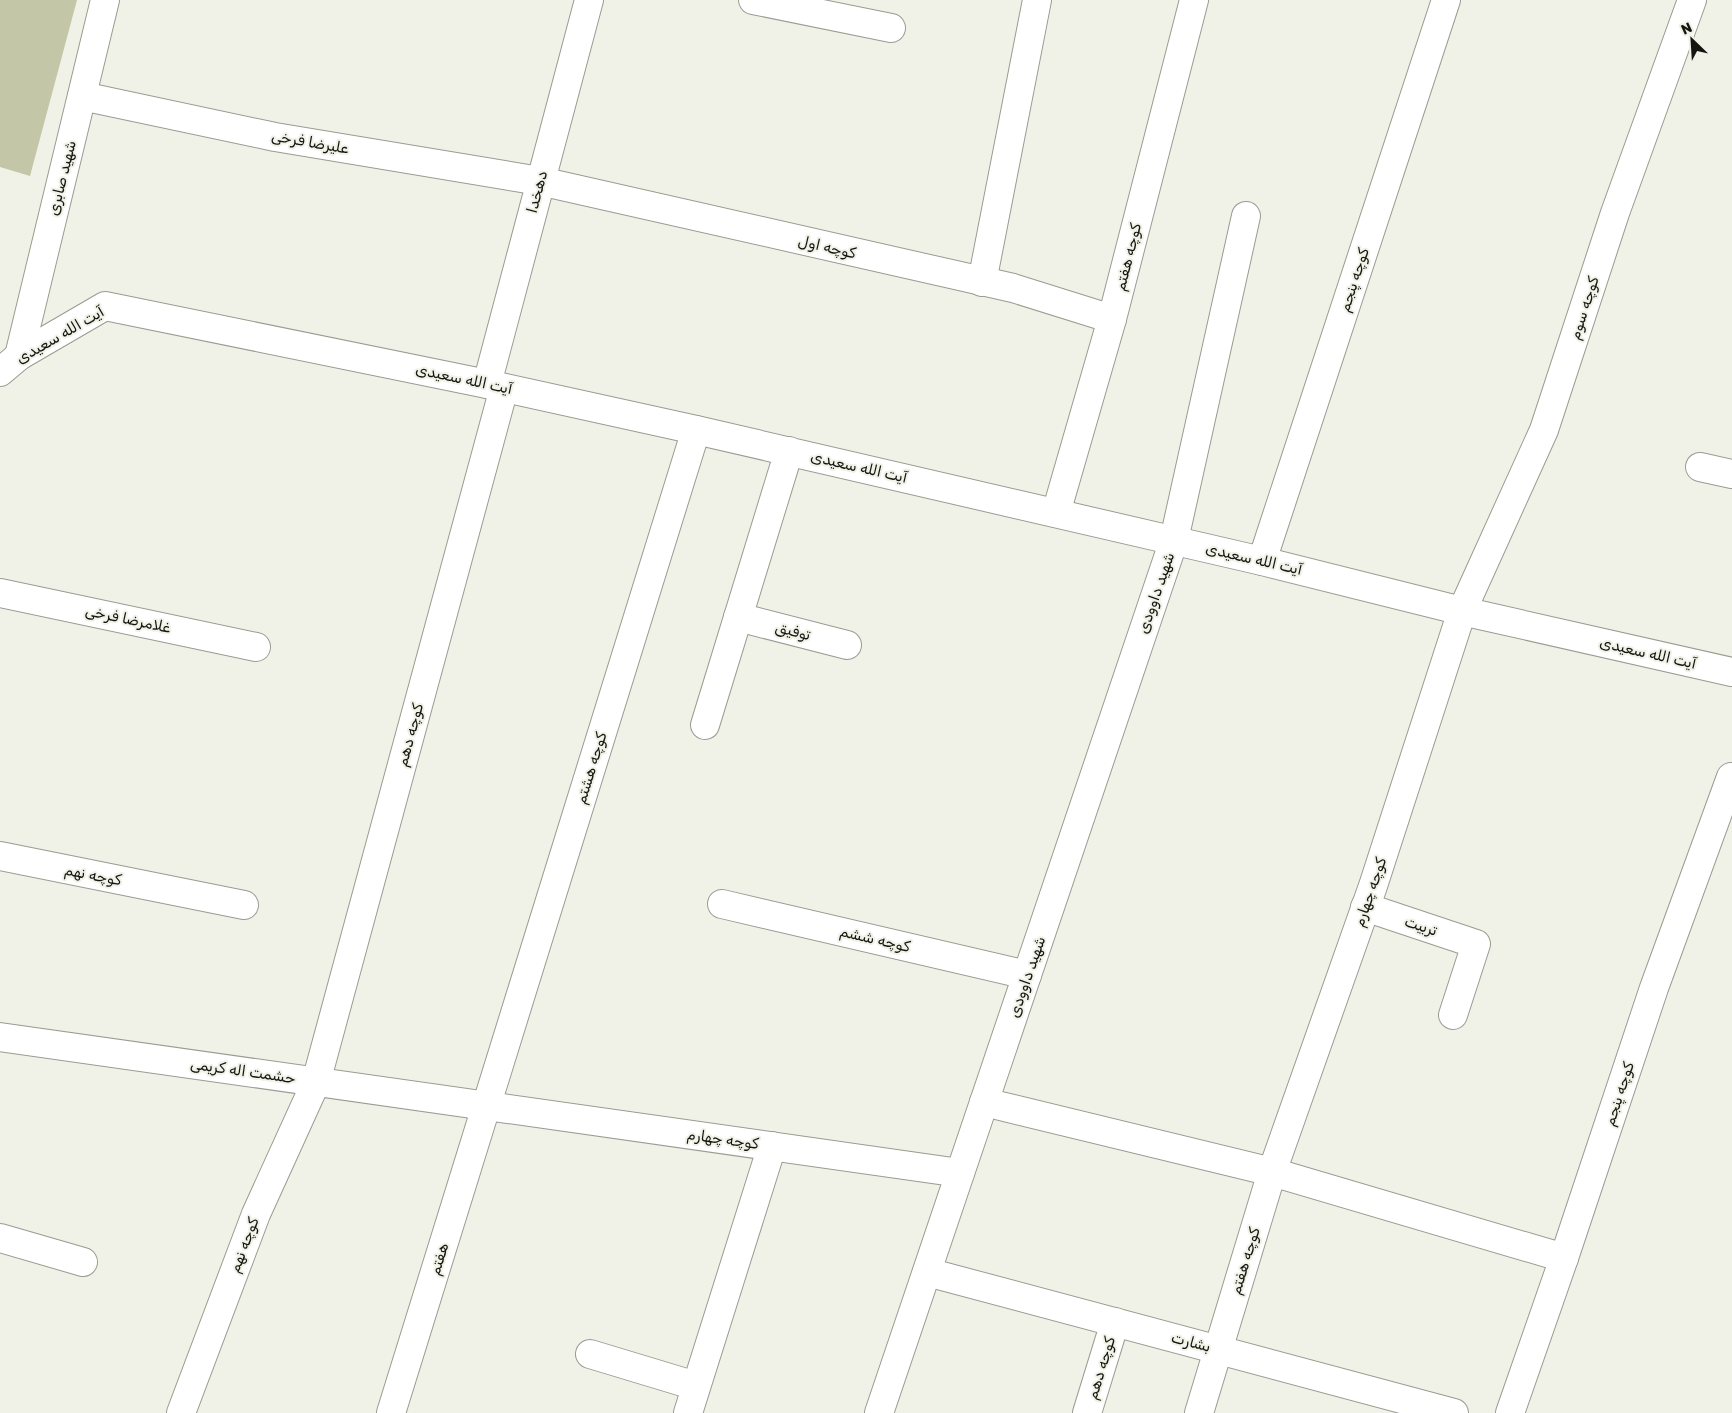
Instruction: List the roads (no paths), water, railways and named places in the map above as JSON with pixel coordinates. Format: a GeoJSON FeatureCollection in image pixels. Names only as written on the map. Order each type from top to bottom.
{"type":"FeatureCollection","features":[{"type":"Feature","properties":{"kind":"street","name":"شهید صابری"},"geometry":{"type":"LineString","coordinates":[[9,364],[82,96],[105,0]]}},
{"type":"Feature","properties":{"kind":"street","name":"دهخدا"},"geometry":{"type":"LineString","coordinates":[[496,386],[540,181],[589,0]]}},
{"type":"Feature","properties":{"kind":"street"},"geometry":{"type":"LineString","coordinates":[[753,0],[891,28]]}},
{"type":"Feature","properties":{"kind":"street"},"geometry":{"type":"LineString","coordinates":[[982,282],[1037,0]]}},
{"type":"Feature","properties":{"kind":"street","name":"کوچه هفتم"},"geometry":{"type":"LineString","coordinates":[[1056,513],[1112,320],[1194,0]]}},
{"type":"Feature","properties":{"kind":"street","name":"کوچه پنجم"},"geometry":{"type":"LineString","coordinates":[[1262,561],[1446,0]]}},
{"type":"Feature","properties":{"kind":"street","name":"کوچه سوم"},"geometry":{"type":"LineString","coordinates":[[1462,610],[1544,430],[1615,213],[1692,0]]}},
{"type":"Feature","properties":{"kind":"street","name":"علیرضا فرخی"},"geometry":{"type":"LineString","coordinates":[[82,96],[275,137],[540,181]]}},
{"type":"Feature","properties":{"kind":"street","name":"کوچه اول"},"geometry":{"type":"LineString","coordinates":[[540,181],[1013,288],[1112,320]]}},
{"type":"Feature","properties":{"kind":"street","name":"شهید داوودی"},"geometry":{"type":"LineString","coordinates":[[879,1413],[1174,540],[1246,216]]}},
{"type":"Feature","properties":{"kind":"street","name":"آیت الله سعیدی"},"geometry":{"type":"LineString","coordinates":[[9,364],[105,306],[496,386],[696,430],[1174,540],[1462,610],[1732,672]]}},
{"type":"Feature","properties":{"kind":"street","name":"کوچه دهم"},"geometry":{"type":"LineString","coordinates":[[316,1082],[496,386]]}},
{"type":"Feature","properties":{"kind":"street","name":"کوچه هشتم"},"geometry":{"type":"LineString","coordinates":[[486,1106],[696,430]]}},
{"type":"Feature","properties":{"kind":"street"},"geometry":{"type":"LineString","coordinates":[[705,725],[789,451]]}},
{"type":"Feature","properties":{"kind":"street"},"geometry":{"type":"LineString","coordinates":[[1700,467],[1732,474]]}},
{"type":"Feature","properties":{"kind":"street","name":"غلامرضا فرخی"},"geometry":{"type":"LineString","coordinates":[[0,593],[256,647]]}},
{"type":"Feature","properties":{"kind":"street","name":"کوچه چهارم"},"geometry":{"type":"LineString","coordinates":[[1272,1172],[1365,908],[1462,610]]}},
{"type":"Feature","properties":{"kind":"street","name":"توفیق"},"geometry":{"type":"LineString","coordinates":[[738,617],[847,645]]}},
{"type":"Feature","properties":{"kind":"street","name":"کوچه پنجم"},"geometry":{"type":"LineString","coordinates":[[1510,1413],[1654,988],[1732,777],[1732,771]]}},
{"type":"Feature","properties":{"kind":"street","name":"کوچه نهم"},"geometry":{"type":"LineString","coordinates":[[0,856],[244,905]]}},
{"type":"Feature","properties":{"kind":"street","name":"کوچه ششم"},"geometry":{"type":"LineString","coordinates":[[722,904],[1027,974]]}},
{"type":"Feature","properties":{"kind":"street","name":"تربیت"},"geometry":{"type":"LineString","coordinates":[[1365,908],[1476,944],[1453,1015]]}},
{"type":"Feature","properties":{"kind":"street","name":"حشمت اله کریمی"},"geometry":{"type":"LineString","coordinates":[[0,1037],[486,1106]]}},
{"type":"Feature","properties":{"kind":"street","name":"کوچه نهم"},"geometry":{"type":"LineString","coordinates":[[181,1413],[256,1214],[316,1082]]}},
{"type":"Feature","properties":{"kind":"street"},"geometry":{"type":"LineString","coordinates":[[984,1102],[1272,1172],[1564,1258]]}},
{"type":"Feature","properties":{"kind":"street","name":"کوچه چهارم"},"geometry":{"type":"LineString","coordinates":[[486,1106],[960,1173]]}},
{"type":"Feature","properties":{"kind":"street","name":"هفتم"},"geometry":{"type":"LineString","coordinates":[[392,1413],[486,1106]]}},
{"type":"Feature","properties":{"kind":"street"},"geometry":{"type":"LineString","coordinates":[[688,1413],[772,1146]]}},
{"type":"Feature","properties":{"kind":"street","name":"کوچه هفتم"},"geometry":{"type":"LineString","coordinates":[[1217,1349],[1272,1172]]}},
{"type":"Feature","properties":{"kind":"street"},"geometry":{"type":"LineString","coordinates":[[0,1238],[84,1262]]}},
{"type":"Feature","properties":{"kind":"street","name":"بشارت"},"geometry":{"type":"LineString","coordinates":[[927,1272],[1454,1413]]}},
{"type":"Feature","properties":{"kind":"street","name":"کوچه دهم"},"geometry":{"type":"LineString","coordinates":[[1087,1413],[1115,1322]]}},
{"type":"Feature","properties":{"kind":"street"},"geometry":{"type":"LineString","coordinates":[[1199,1413],[1217,1349]]}},
{"type":"Feature","properties":{"kind":"street"},"geometry":{"type":"LineString","coordinates":[[590,1354],[696,1386]]}}]}
